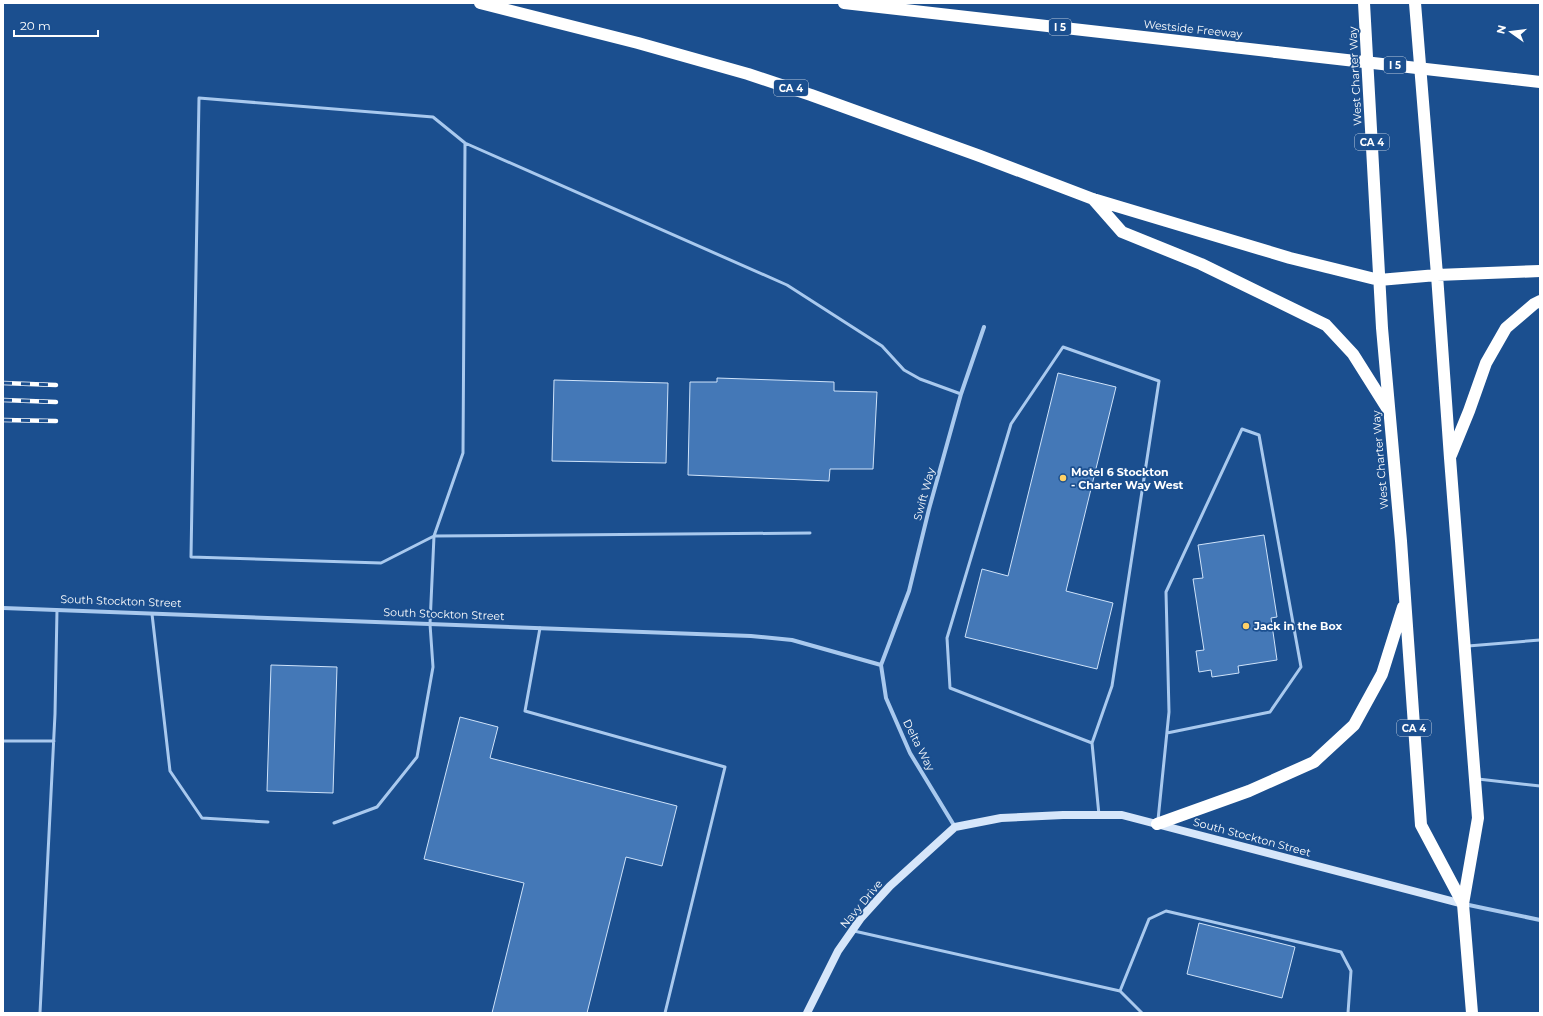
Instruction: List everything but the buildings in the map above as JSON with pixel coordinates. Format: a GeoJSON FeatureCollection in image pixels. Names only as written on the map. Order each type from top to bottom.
{"type":"FeatureCollection","features":[{"type":"Feature","properties":{"kind":"highway","name":"CA 4"},"geometry":{"type":"LineString","coordinates":[[480,3],[638,43],[748,74],[812,95],[980,156],[1093,200]]}},
{"type":"Feature","properties":{"kind":"highway","name":"Westside Freeway"},"geometry":{"type":"LineString","coordinates":[[844,3],[1540,82]]}},
{"type":"Feature","properties":{"kind":"highway","name":"West Charter Way"},"geometry":{"type":"LineString","coordinates":[[1364,3],[1379,280],[1388,410],[1405,600],[1421,825],[1464,904]]}},
{"type":"Feature","properties":{"kind":"highway","name":"West Charter Way"},"geometry":{"type":"LineString","coordinates":[[1415,3],[1478,818],[1464,904],[1472,1013]]}},
{"type":"Feature","properties":{"kind":"highway"},"geometry":{"type":"LineString","coordinates":[[1093,200],[1290,258],[1379,280],[1437,275],[1540,271]]}},
{"type":"Feature","properties":{"kind":"highway"},"geometry":{"type":"LineString","coordinates":[[1093,200],[1122,232],[1201,264],[1326,325],[1353,354],[1388,410]]}},
{"type":"Feature","properties":{"kind":"highway"},"geometry":{"type":"LineString","coordinates":[[1450,458],[1469,411],[1486,362],[1506,328],[1534,304],[1540,301]]}},
{"type":"Feature","properties":{"kind":"highway"},"geometry":{"type":"LineString","coordinates":[[1157,824],[1249,791],[1314,762],[1354,725],[1382,674],[1405,600]]}},
{"type":"Feature","properties":{"kind":"street","name":"Swift Way"},"geometry":{"type":"LineString","coordinates":[[881,666],[910,591],[929,508],[961,394],[984,327]]}},
{"type":"Feature","properties":{"kind":"street","name":"South Stockton Street"},"geometry":{"type":"LineString","coordinates":[[3,608],[751,636],[792,640],[881,666]]}},
{"type":"Feature","properties":{"kind":"street","name":"Delta Way"},"geometry":{"type":"LineString","coordinates":[[881,666],[886,698],[910,753],[955,827]]}},
{"type":"Feature","properties":{"kind":"street","name":"South Stockton Street"},"geometry":{"type":"LineString","coordinates":[[955,827],[1001,818],[1063,815],[1122,815],[1464,904],[1540,920]]}},
{"type":"Feature","properties":{"kind":"street","name":"Navy Drive"},"geometry":{"type":"LineString","coordinates":[[807,1013],[838,951],[861,918],[890,886],[955,827]]}},
{"type":"Feature","properties":{"kind":"lane"},"geometry":{"type":"LineString","coordinates":[[810,532],[434,536],[381,563],[191,557],[199,98],[433,117],[465,143],[786,285],[882,346],[904,370],[920,379],[961,394]]}},
{"type":"Feature","properties":{"kind":"lane"},"geometry":{"type":"LineString","coordinates":[[334,823],[377,807],[417,756],[433,667],[430,624],[434,536],[463,453],[465,143]]}},
{"type":"Feature","properties":{"kind":"lane"},"geometry":{"type":"LineString","coordinates":[[1092,743],[950,688],[947,638],[1011,424],[1064,347],[1159,381],[1112,686],[1092,743],[1099,815]]}},
{"type":"Feature","properties":{"kind":"lane"},"geometry":{"type":"LineString","coordinates":[[1157,824],[1169,712],[1166,592],[1242,429],[1259,435],[1301,667],[1270,712],[1167,733]]}},
{"type":"Feature","properties":{"kind":"lane"},"geometry":{"type":"LineString","coordinates":[[40,1013],[54,741],[57,610]]}},
{"type":"Feature","properties":{"kind":"lane"},"geometry":{"type":"LineString","coordinates":[[152,614],[170,771],[202,818],[268,822]]}},
{"type":"Feature","properties":{"kind":"lane"},"geometry":{"type":"LineString","coordinates":[[540,628],[525,711],[725,767],[665,1013]]}},
{"type":"Feature","properties":{"kind":"lane"},"geometry":{"type":"LineString","coordinates":[[1464,647],[1540,640]]}},
{"type":"Feature","properties":{"kind":"lane"},"geometry":{"type":"LineString","coordinates":[[3,741],[54,741]]}},
{"type":"Feature","properties":{"kind":"lane"},"geometry":{"type":"LineString","coordinates":[[1475,779],[1540,786]]}},
{"type":"Feature","properties":{"kind":"lane"},"geometry":{"type":"LineString","coordinates":[[1120,991],[1149,919],[1166,911],[1340,952],[1351,971],[1348,1013]]}},
{"type":"Feature","properties":{"kind":"lane"},"geometry":{"type":"LineString","coordinates":[[852,931],[1120,991],[1142,1013]]}},
{"type":"Feature","properties":{"kind":"railway"},"geometry":{"type":"LineString","coordinates":[[3,383],[56,385]]}},
{"type":"Feature","properties":{"kind":"railway"},"geometry":{"type":"LineString","coordinates":[[3,400],[56,402]]}},
{"type":"Feature","properties":{"kind":"railway"},"geometry":{"type":"LineString","coordinates":[[3,420],[56,421]]}},
{"type":"Feature","properties":{"kind":"place","name":"Motel 6 Stockton - Charter Way West"},"geometry":{"type":"Point","coordinates":[1063,478]}},
{"type":"Feature","properties":{"kind":"place","name":"Jack in the Box"},"geometry":{"type":"Point","coordinates":[1246,626]}}]}
